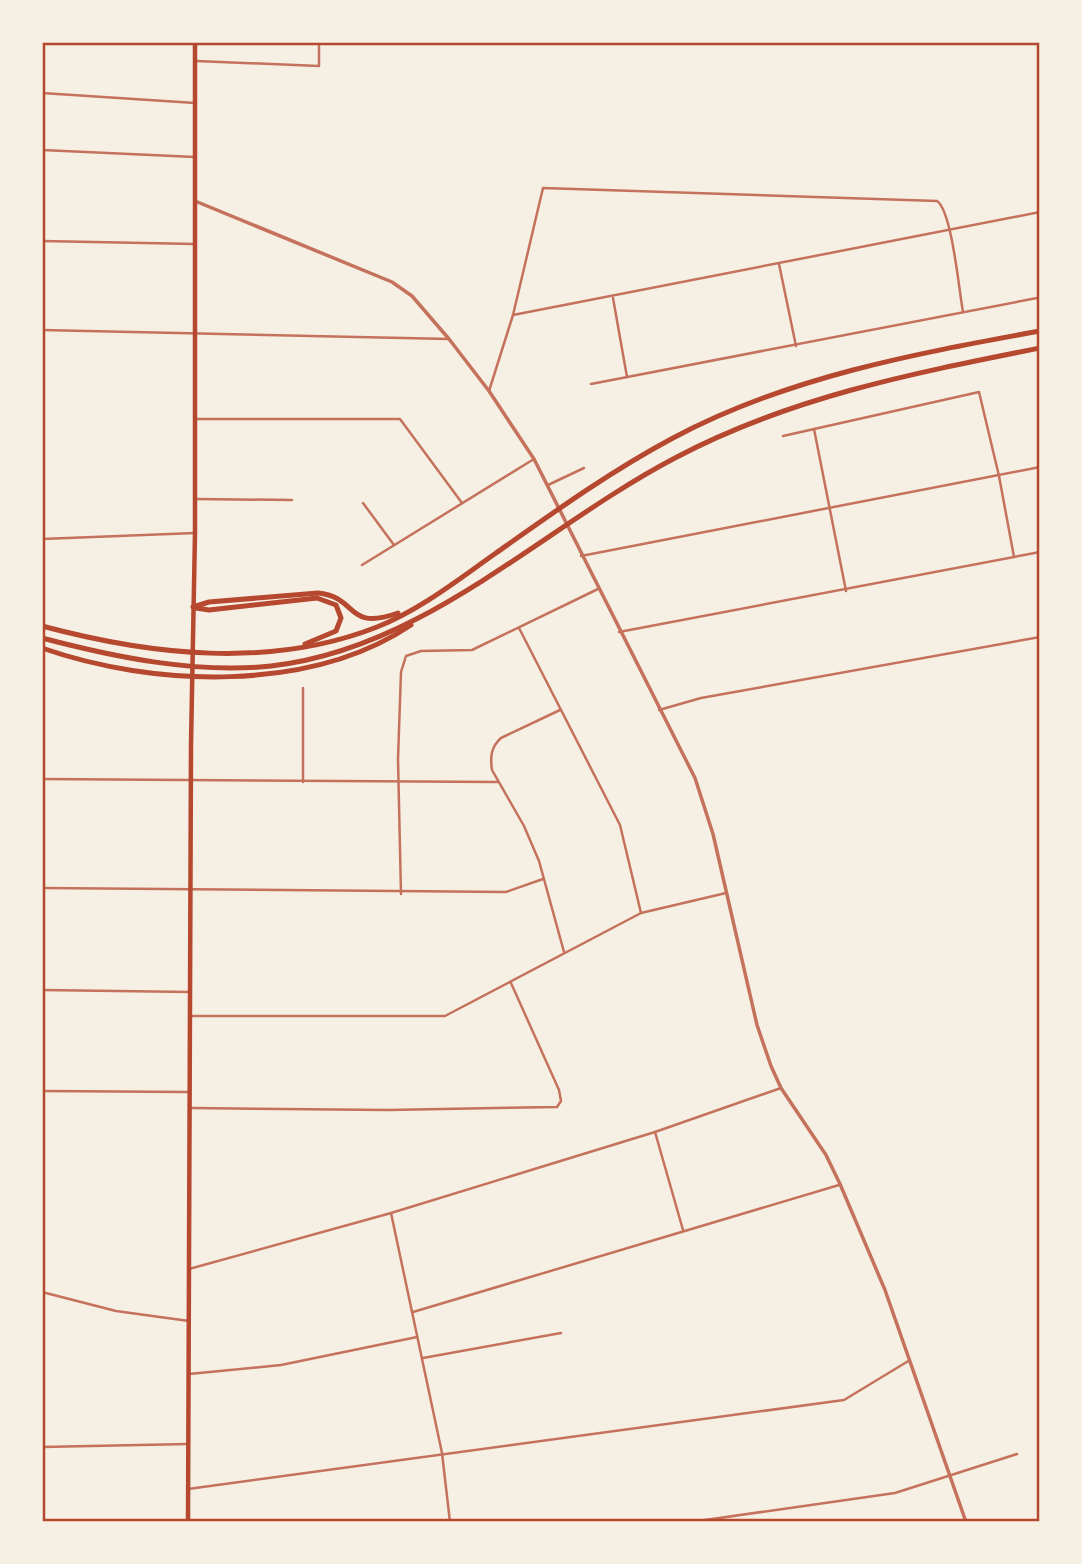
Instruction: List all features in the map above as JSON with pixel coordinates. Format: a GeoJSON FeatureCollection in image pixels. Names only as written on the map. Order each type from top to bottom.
{"type":"FeatureCollection","features":[{"type":"Feature","properties":{"kind":"highway"},"geometry":{"type":"LineString","coordinates":[[42,626],[100,640],[160,649],[222,653],[297,648],[330,642],[378,626],[420,605],[611,473],[674,437],[749,402],[805,382],[886,360],[1040,331]]}},
{"type":"Feature","properties":{"kind":"highway"},"geometry":{"type":"LineString","coordinates":[[42,648],[106,667],[192,673],[249,675],[301,669],[332,662],[392,637],[565,524],[675,458],[812,400],[890,378],[1040,348]]}},
{"type":"Feature","properties":{"kind":"highway"},"geometry":{"type":"LineString","coordinates":[[193,607],[209,602],[332,594],[356,616],[368,621],[420,605]]}},
{"type":"Feature","properties":{"kind":"highway"},"geometry":{"type":"LineString","coordinates":[[193,607],[209,610],[317,598],[336,605],[341,618],[336,631],[297,648]]}},
{"type":"Feature","properties":{"kind":"highway"},"geometry":{"type":"LineString","coordinates":[[42,638],[164,662],[220,667],[271,666],[335,653],[383,635],[431,611]]}},
{"type":"Feature","properties":{"kind":"main road"},"geometry":{"type":"LineString","coordinates":[[188,1522],[191,780],[195,533],[195,42]]}},
{"type":"Feature","properties":{"kind":"street"},"geometry":{"type":"LineString","coordinates":[[195,61],[319,66],[319,42]]}},
{"type":"Feature","properties":{"kind":"street"},"geometry":{"type":"LineString","coordinates":[[42,93],[195,103]]}},
{"type":"Feature","properties":{"kind":"street"},"geometry":{"type":"LineString","coordinates":[[42,150],[195,157]]}},
{"type":"Feature","properties":{"kind":"street"},"geometry":{"type":"LineString","coordinates":[[489,391],[513,315],[543,188],[937,201],[943,205],[963,312]]}},
{"type":"Feature","properties":{"kind":"street"},"geometry":{"type":"LineString","coordinates":[[195,201],[393,282],[412,296],[489,391],[534,459],[704,800],[757,1025],[781,1088],[826,1155],[841,1184],[911,1360],[966,1522]]}},
{"type":"Feature","properties":{"kind":"street"},"geometry":{"type":"LineString","coordinates":[[513,315],[1040,212]]}},
{"type":"Feature","properties":{"kind":"street"},"geometry":{"type":"LineString","coordinates":[[42,241],[195,244]]}},
{"type":"Feature","properties":{"kind":"street"},"geometry":{"type":"LineString","coordinates":[[779,264],[796,346]]}},
{"type":"Feature","properties":{"kind":"street"},"geometry":{"type":"LineString","coordinates":[[613,297],[626,377]]}},
{"type":"Feature","properties":{"kind":"street"},"geometry":{"type":"LineString","coordinates":[[591,384],[1037,298]]}},
{"type":"Feature","properties":{"kind":"street"},"geometry":{"type":"LineString","coordinates":[[42,330],[449,339]]}},
{"type":"Feature","properties":{"kind":"street"},"geometry":{"type":"LineString","coordinates":[[783,436],[979,392],[999,476],[1014,557]]}},
{"type":"Feature","properties":{"kind":"street"},"geometry":{"type":"LineString","coordinates":[[195,419],[400,419],[462,503]]}},
{"type":"Feature","properties":{"kind":"street"},"geometry":{"type":"LineString","coordinates":[[814,428],[846,590]]}},
{"type":"Feature","properties":{"kind":"street"},"geometry":{"type":"LineString","coordinates":[[362,565],[534,459]]}},
{"type":"Feature","properties":{"kind":"street"},"geometry":{"type":"LineString","coordinates":[[581,556],[831,510],[1040,467]]}},
{"type":"Feature","properties":{"kind":"street"},"geometry":{"type":"LineString","coordinates":[[548,485],[584,468]]}},
{"type":"Feature","properties":{"kind":"street"},"geometry":{"type":"LineString","coordinates":[[195,499],[292,500]]}},
{"type":"Feature","properties":{"kind":"street"},"geometry":{"type":"LineString","coordinates":[[363,503],[395,546]]}},
{"type":"Feature","properties":{"kind":"street"},"geometry":{"type":"LineString","coordinates":[[42,539],[195,533]]}},
{"type":"Feature","properties":{"kind":"street"},"geometry":{"type":"LineString","coordinates":[[619,632],[1040,552]]}},
{"type":"Feature","properties":{"kind":"street"},"geometry":{"type":"LineString","coordinates":[[401,894],[401,672],[406,656],[421,651],[472,650],[598,589]]}},
{"type":"Feature","properties":{"kind":"street"},"geometry":{"type":"LineString","coordinates":[[519,628],[620,825],[641,913]]}},
{"type":"Feature","properties":{"kind":"street"},"geometry":{"type":"LineString","coordinates":[[659,710],[701,698],[1040,636]]}},
{"type":"Feature","properties":{"kind":"street"},"geometry":{"type":"LineString","coordinates":[[303,688],[303,782]]}},
{"type":"Feature","properties":{"kind":"street"},"geometry":{"type":"LineString","coordinates":[[560,710],[495,744],[491,761],[498,782],[524,826],[565,953]]}},
{"type":"Feature","properties":{"kind":"street"},"geometry":{"type":"LineString","coordinates":[[42,779],[498,782]]}},
{"type":"Feature","properties":{"kind":"street"},"geometry":{"type":"LineString","coordinates":[[42,888],[401,894],[506,892],[543,879]]}},
{"type":"Feature","properties":{"kind":"street"},"geometry":{"type":"LineString","coordinates":[[190,1016],[445,1016],[511,984],[641,913],[727,893]]}},
{"type":"Feature","properties":{"kind":"street"},"geometry":{"type":"LineString","coordinates":[[191,1108],[550,1108],[561,1101],[511,984]]}},
{"type":"Feature","properties":{"kind":"street"},"geometry":{"type":"LineString","coordinates":[[42,990],[190,992]]}},
{"type":"Feature","properties":{"kind":"street"},"geometry":{"type":"LineString","coordinates":[[190,1269],[391,1213],[654,1132],[781,1088]]}},
{"type":"Feature","properties":{"kind":"street"},"geometry":{"type":"LineString","coordinates":[[42,1091],[191,1092]]}},
{"type":"Feature","properties":{"kind":"street"},"geometry":{"type":"LineString","coordinates":[[654,1132],[683,1230]]}},
{"type":"Feature","properties":{"kind":"street"},"geometry":{"type":"LineString","coordinates":[[413,1312],[841,1184]]}},
{"type":"Feature","properties":{"kind":"street"},"geometry":{"type":"LineString","coordinates":[[391,1213],[442,1453],[450,1522]]}},
{"type":"Feature","properties":{"kind":"street"},"geometry":{"type":"LineString","coordinates":[[42,1292],[116,1311],[189,1321]]}},
{"type":"Feature","properties":{"kind":"street"},"geometry":{"type":"LineString","coordinates":[[423,1358],[561,1334]]}},
{"type":"Feature","properties":{"kind":"street"},"geometry":{"type":"LineString","coordinates":[[189,1374],[281,1365],[417,1337]]}},
{"type":"Feature","properties":{"kind":"street"},"geometry":{"type":"LineString","coordinates":[[188,1489],[844,1400],[911,1360]]}},
{"type":"Feature","properties":{"kind":"street"},"geometry":{"type":"LineString","coordinates":[[42,1447],[188,1444]]}},
{"type":"Feature","properties":{"kind":"street"},"geometry":{"type":"LineString","coordinates":[[691,1522],[720,1520],[895,1493],[1017,1454]]}}]}
